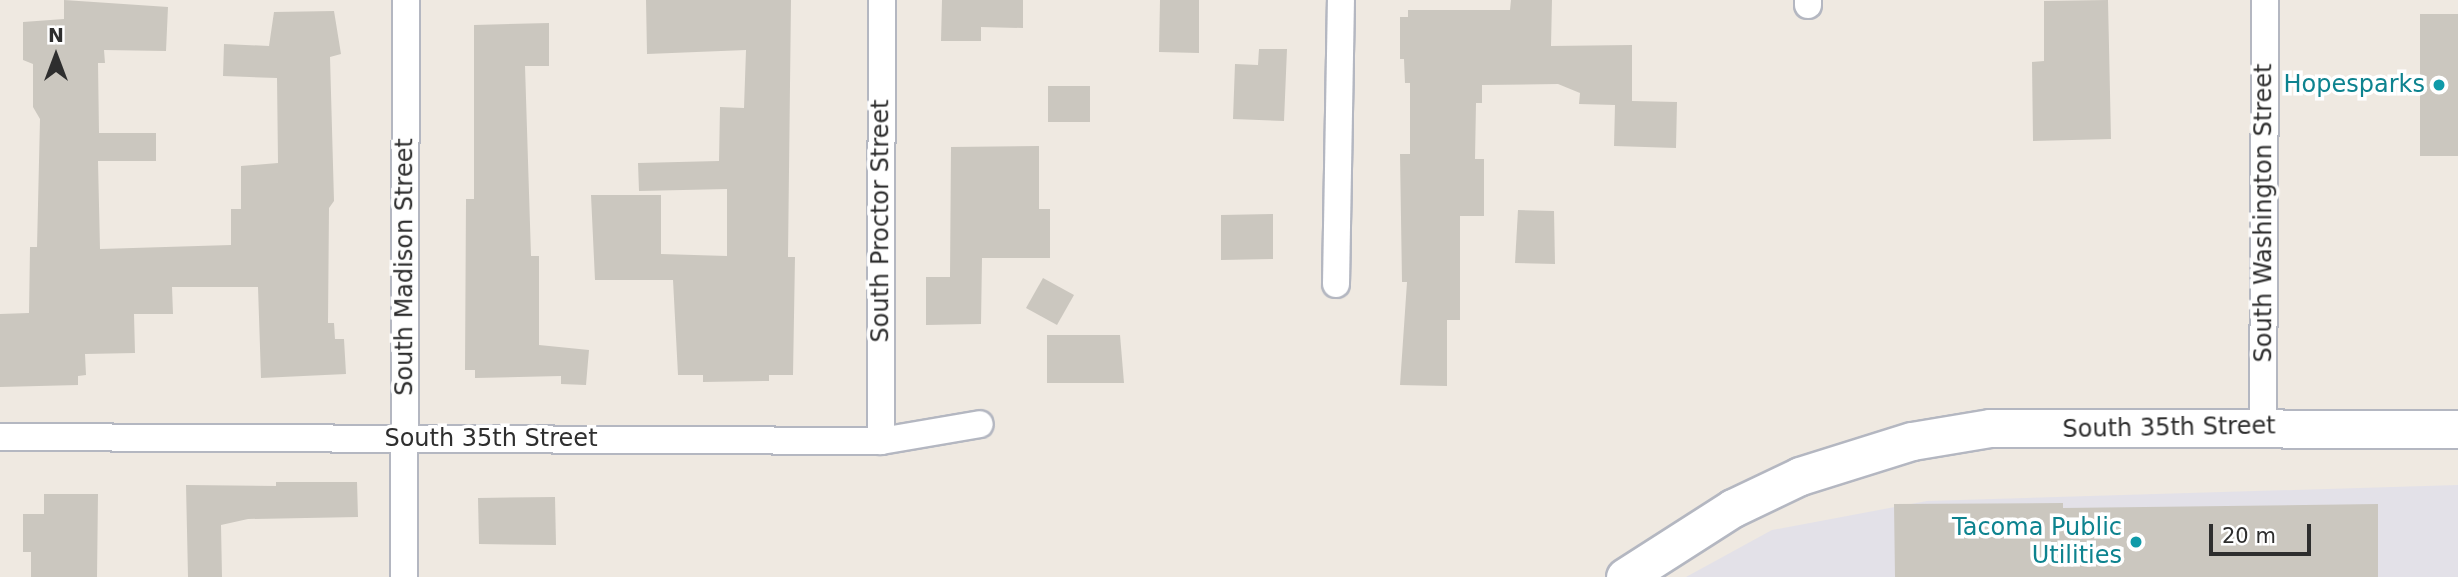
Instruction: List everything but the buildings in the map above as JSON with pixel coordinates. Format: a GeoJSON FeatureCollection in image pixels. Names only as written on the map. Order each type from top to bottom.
{"type":"FeatureCollection","features":[{"type":"Feature","properties":{"kind":"street","name":"South Madison Street"},"geometry":{"type":"LineString","coordinates":[[404,577],[406,0]]}},
{"type":"Feature","properties":{"kind":"street","name":"South Proctor Street"},"geometry":{"type":"LineString","coordinates":[[881,0],[881,441]]}},
{"type":"Feature","properties":{"kind":"street"},"geometry":{"type":"LineString","coordinates":[[1336,284],[1341,0]]}},
{"type":"Feature","properties":{"kind":"street","name":"South Washington Street"},"geometry":{"type":"LineString","coordinates":[[2263,425],[2265,0]]}},
{"type":"Feature","properties":{"kind":"street","name":"South 35th Street"},"geometry":{"type":"LineString","coordinates":[[0,437],[881,441],[980,424]]}},
{"type":"Feature","properties":{"kind":"street","name":"South 35th Street"},"geometry":{"type":"LineString","coordinates":[[1625,577],[1733,508],[1800,476],[1881,447],[1990,428],[2263,425],[2458,429]]}},
{"type":"Feature","properties":{"kind":"shaded area","name":"Tacoma Public Utilities"},"geometry":{"type":"Polygon","coordinates":[[[2458,485],[2458,577],[1686,577],[1772,530],[1927,501],[2458,485]]]}},
{"type":"Feature","properties":{"kind":"place","name":"Hopesparks"},"geometry":{"type":"Point","coordinates":[2439,85]}},
{"type":"Feature","properties":{"kind":"place","name":"Tacoma Public Utilities"},"geometry":{"type":"Point","coordinates":[2136,542]}}]}
